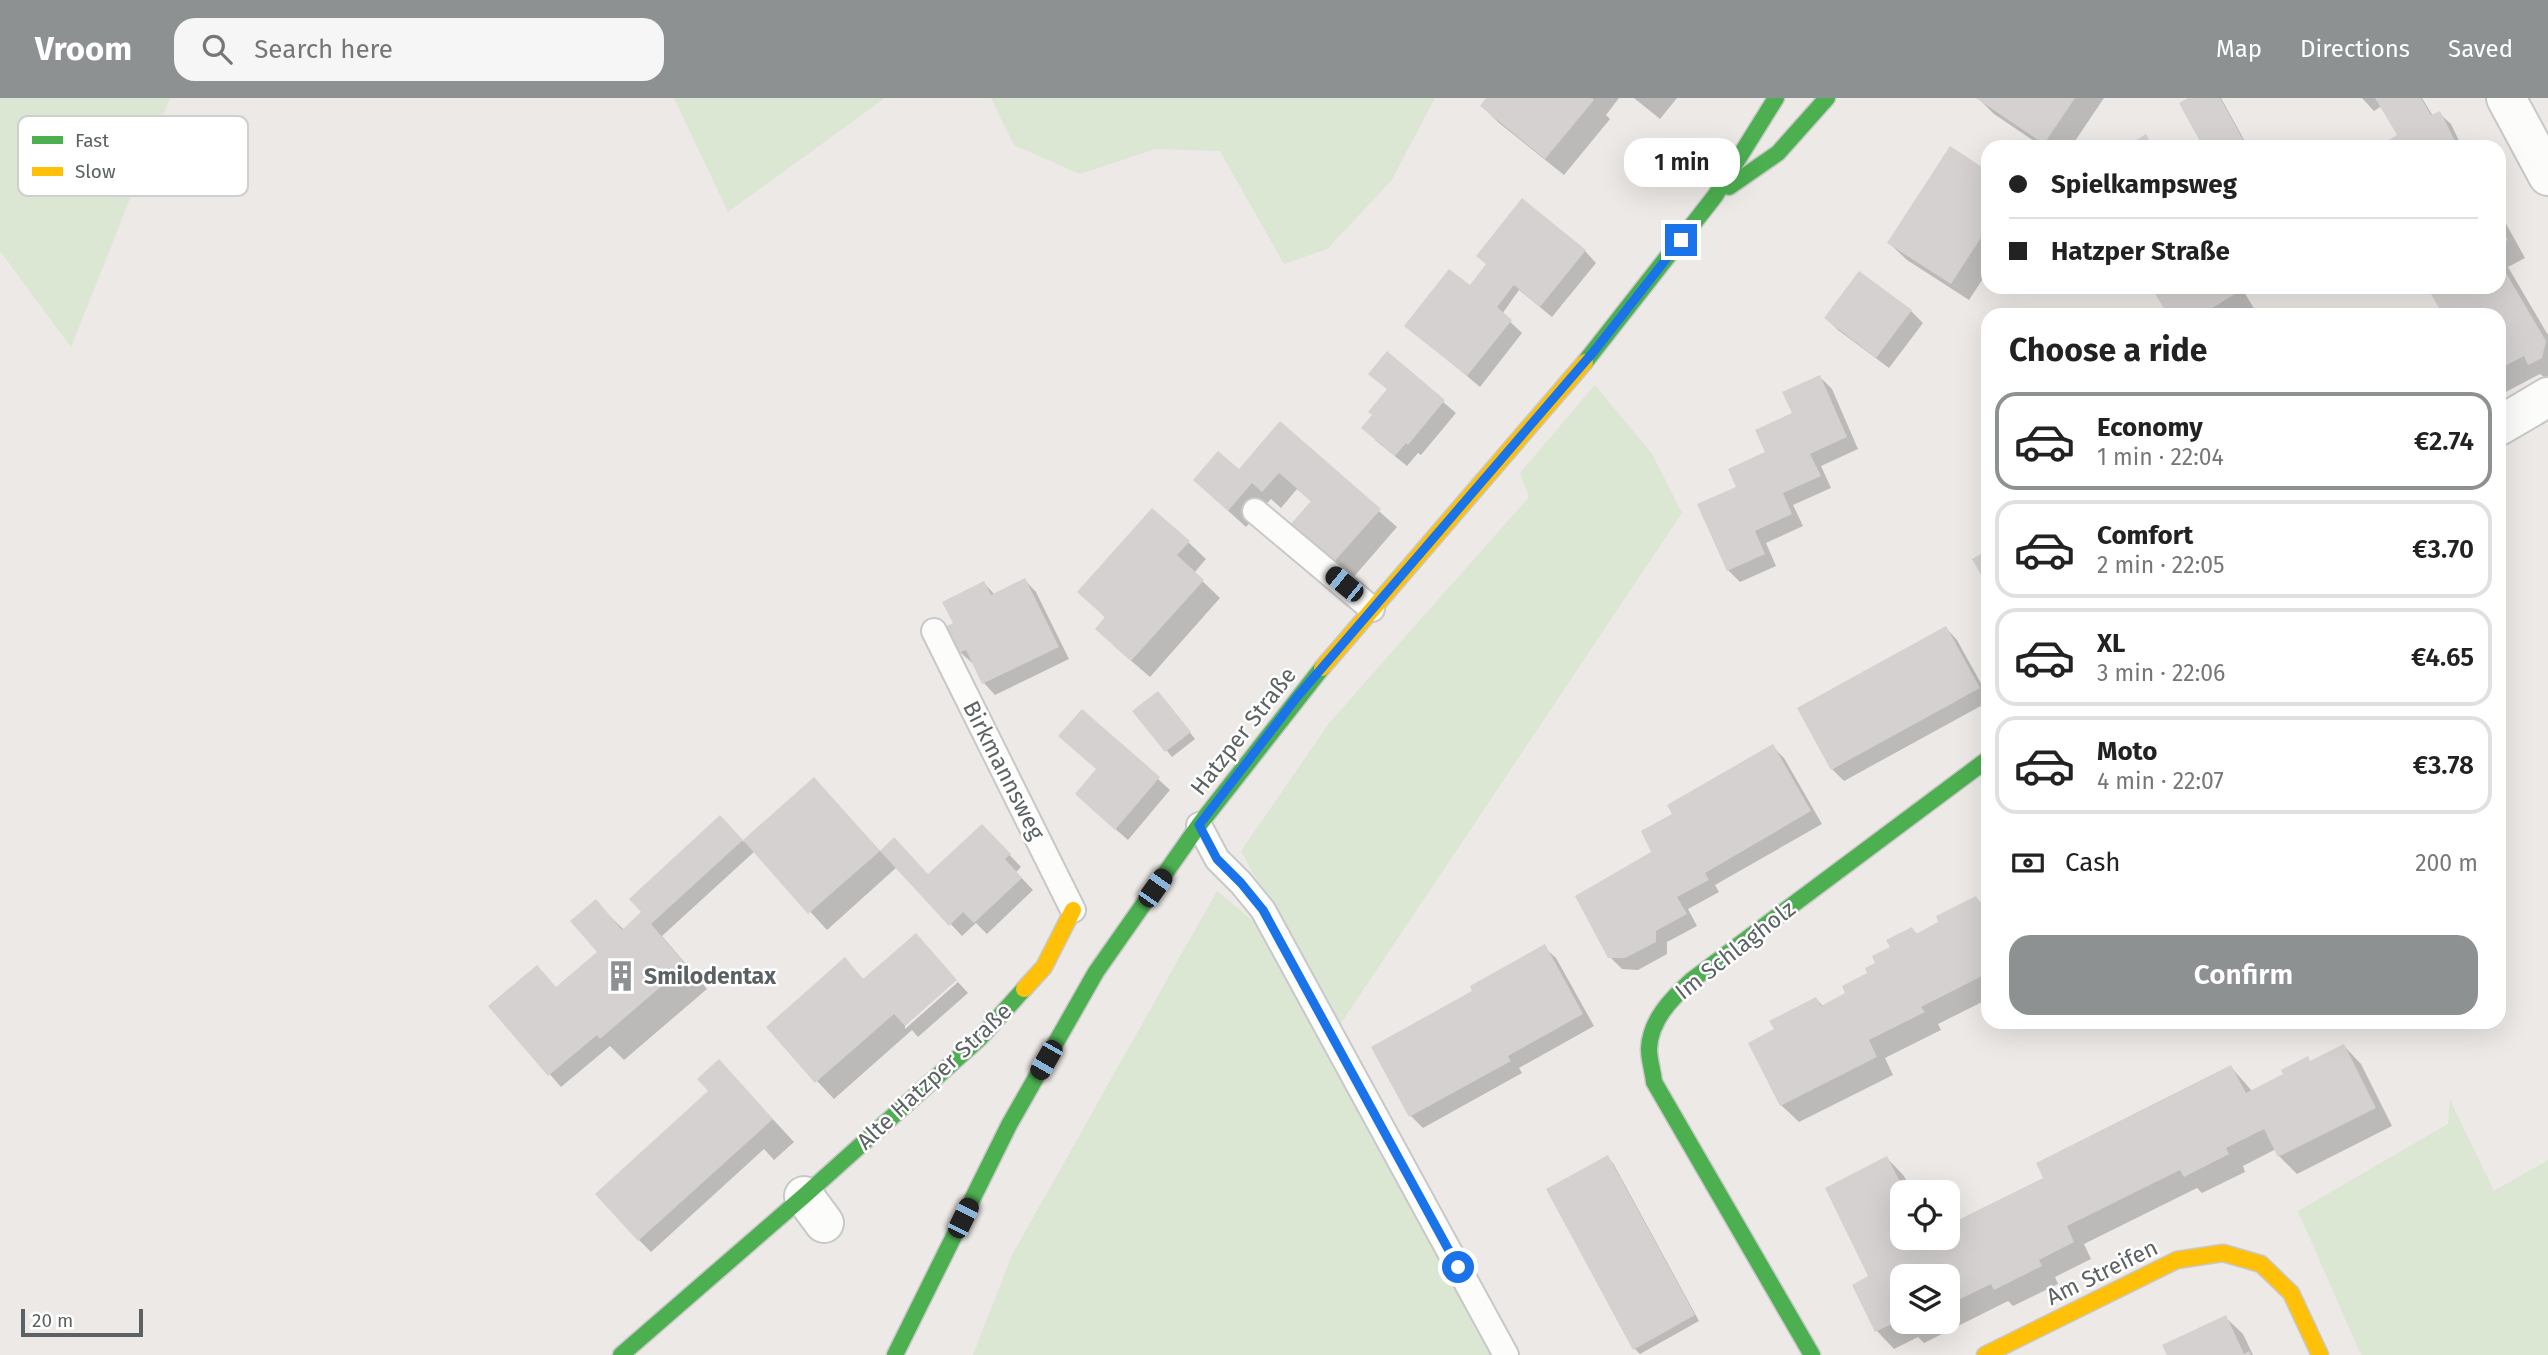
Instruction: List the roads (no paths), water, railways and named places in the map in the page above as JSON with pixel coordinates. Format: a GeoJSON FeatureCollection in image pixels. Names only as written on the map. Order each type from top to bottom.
{"type":"FeatureCollection","features":[{"type":"Feature","properties":{"kind":"street","name":"Hatzper Straße"},"geometry":{"type":"LineString","coordinates":[[895,1355],[1009,1125],[1089,984],[1199,825],[1297,697],[1595,350],[1715,196],[1776,98]]}},
{"type":"Feature","properties":{"kind":"street","name":"Hatzper Straße"},"geometry":{"type":"LineString","coordinates":[[1715,196],[1778,153],[1827,98]]}},
{"type":"Feature","properties":{"kind":"street"},"geometry":{"type":"LineString","coordinates":[[2516,103],[2548,176]]}},
{"type":"Feature","properties":{"kind":"street"},"geometry":{"type":"LineString","coordinates":[[2506,422],[2548,397]]}},
{"type":"Feature","properties":{"kind":"street","name":"Im Schlagholz"},"geometry":{"type":"LineString","coordinates":[[1812,1355],[1654,1082],[1649,1047],[1669,1001],[1692,980],[1981,765]]}},
{"type":"Feature","properties":{"kind":"street","name":"Alte Hatzper Straße"},"geometry":{"type":"LineString","coordinates":[[621,1355],[814,1210],[980,1038],[1044,967],[1073,910]]}},
{"type":"Feature","properties":{"kind":"street","name":"Am Streifen"},"geometry":{"type":"LineString","coordinates":[[1985,1355],[2177,1260],[2223,1253],[2261,1264],[2291,1293],[2320,1355]]}},
{"type":"Feature","properties":{"kind":"lane"},"geometry":{"type":"LineString","coordinates":[[1255,511],[1372,609]]}},
{"type":"Feature","properties":{"kind":"lane","name":"Birkmannsweg"},"geometry":{"type":"LineString","coordinates":[[934,631],[1073,910]]}},
{"type":"Feature","properties":{"kind":"lane"},"geometry":{"type":"LineString","coordinates":[[1199,825],[1217,859],[1263,910],[1506,1355]]}},
{"type":"Feature","properties":{"kind":"place","name":"Smilodentax"},"geometry":{"type":"Point","coordinates":[621,976]}}]}
